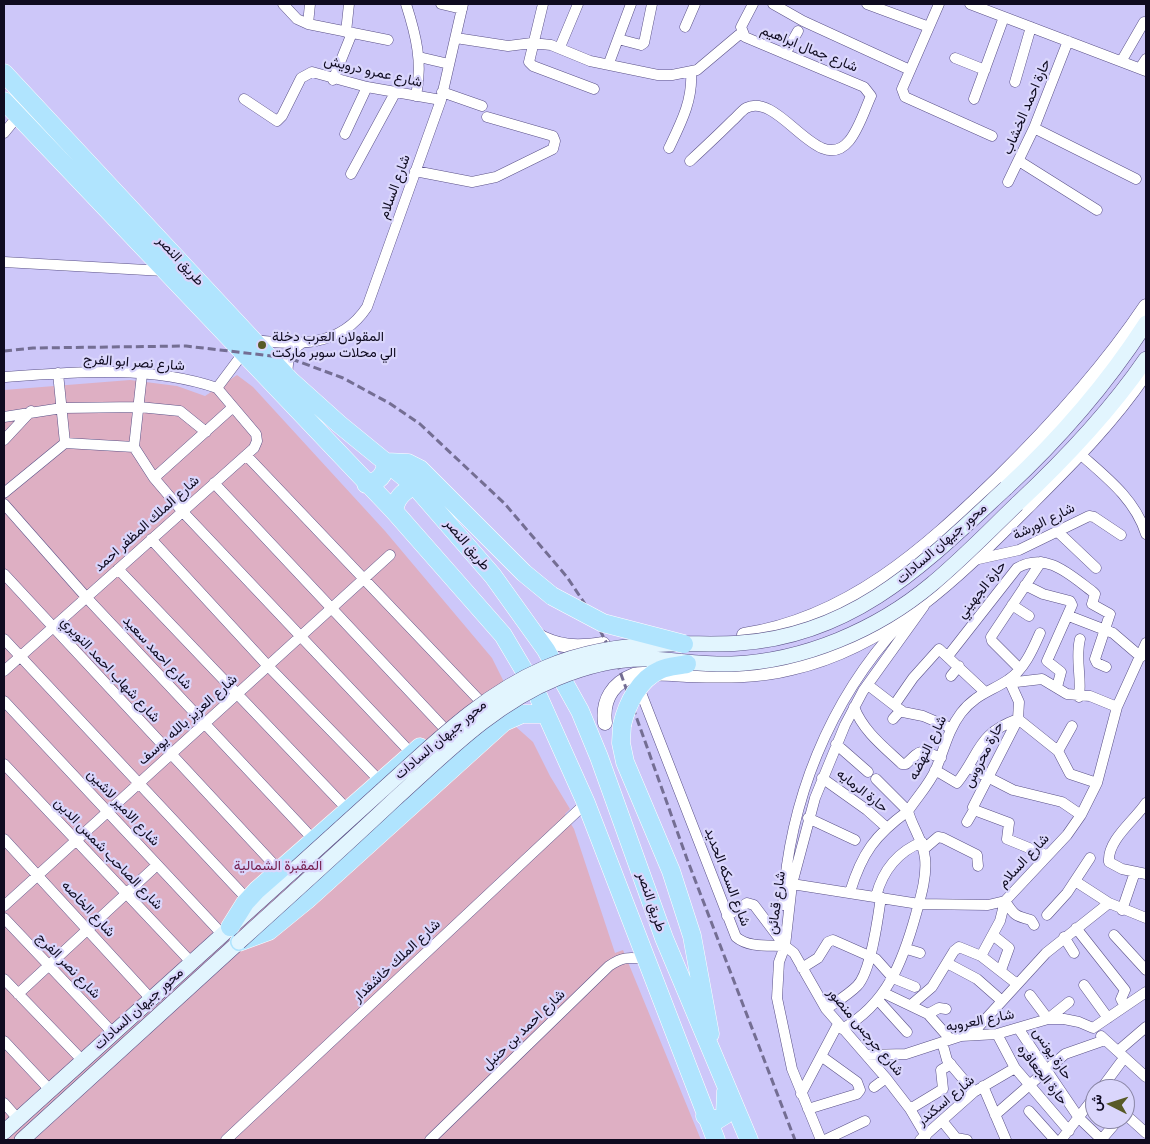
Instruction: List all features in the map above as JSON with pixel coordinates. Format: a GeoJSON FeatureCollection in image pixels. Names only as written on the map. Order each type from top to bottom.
{"type":"FeatureCollection","features":[{"type":"Feature","properties":{"kind":"highway","name":"طريق النصر"},"geometry":{"type":"LineString","coordinates":[[4,73],[248,346],[366,484],[394,511],[503,635],[518,657],[586,803],[644,959],[716,1140]]}},
{"type":"Feature","properties":{"kind":"highway","name":"طريق النصر"},"geometry":{"type":"LineString","coordinates":[[4,102],[164,271],[339,424],[415,486],[493,576],[535,634],[557,668],[580,711],[612,791],[664,938],[713,1057],[750,1140]]}},
{"type":"Feature","properties":{"kind":"highway"},"geometry":{"type":"LineString","coordinates":[[366,484],[378,480],[383,475],[386,462],[408,463],[426,473],[524,573],[552,596],[603,623],[684,644]]}},
{"type":"Feature","properties":{"kind":"highway"},"geometry":{"type":"LineString","coordinates":[[394,511],[398,498],[415,486]]}},
{"type":"Feature","properties":{"kind":"highway"},"geometry":{"type":"LineString","coordinates":[[226,931],[248,900],[313,839],[412,754],[508,679],[518,657]]}},
{"type":"Feature","properties":{"kind":"highway"},"geometry":{"type":"LineString","coordinates":[[687,664],[660,670],[638,689],[624,715],[621,744],[625,762],[671,872],[692,936],[704,990],[713,1057]]}},
{"type":"Feature","properties":{"kind":"highway"},"geometry":{"type":"LineString","coordinates":[[494,690],[506,694],[511,701],[510,719]]}},
{"type":"Feature","properties":{"kind":"highway"},"geometry":{"type":"LineString","coordinates":[[240,942],[262,935],[287,916],[382,834],[460,760],[510,719],[530,713],[546,714]]}},
{"type":"Feature","properties":{"kind":"highway"},"geometry":{"type":"LineString","coordinates":[[705,1116],[717,1120],[725,1115],[727,1110],[726,1086]]}},
{"type":"Feature","properties":{"kind":"main road","name":"محور جيهان السادات"},"geometry":{"type":"LineString","coordinates":[[4,1132],[444,734],[496,694],[546,667],[582,655],[632,646],[742,643],[790,634],[842,616],[877,598],[912,573],[1046,451],[1092,399],[1146,323]]}},
{"type":"Feature","properties":{"kind":"main road","name":"محور جيهان السادات"},"geometry":{"type":"LineString","coordinates":[[22,1140],[450,749],[518,697],[560,677],[614,662],[648,659],[687,664],[732,664],[771,660],[810,650],[857,632],[889,615],[933,584],[1092,430],[1146,358]]}},
{"type":"Feature","properties":{"kind":"street"},"geometry":{"type":"LineString","coordinates":[[283,4],[297,19],[308,24],[388,40]]}},
{"type":"Feature","properties":{"kind":"street"},"geometry":{"type":"LineString","coordinates":[[308,24],[310,4]]}},
{"type":"Feature","properties":{"kind":"street"},"geometry":{"type":"LineString","coordinates":[[333,80],[349,32],[349,4]]}},
{"type":"Feature","properties":{"kind":"street"},"geometry":{"type":"LineString","coordinates":[[406,4],[415,32],[419,57],[416,96]]}},
{"type":"Feature","properties":{"kind":"street"},"geometry":{"type":"LineString","coordinates":[[440,4],[462,6]]}},
{"type":"Feature","properties":{"kind":"street"},"geometry":{"type":"LineString","coordinates":[[543,4],[529,62],[533,66],[594,89]]}},
{"type":"Feature","properties":{"kind":"street"},"geometry":{"type":"LineString","coordinates":[[560,47],[578,4]]}},
{"type":"Feature","properties":{"kind":"street"},"geometry":{"type":"LineString","coordinates":[[609,63],[631,4]]}},
{"type":"Feature","properties":{"kind":"street"},"geometry":{"type":"LineString","coordinates":[[618,38],[641,45],[644,43],[652,4]]}},
{"type":"Feature","properties":{"kind":"street"},"geometry":{"type":"LineString","coordinates":[[685,27],[695,4]]}},
{"type":"Feature","properties":{"kind":"street","name":"شارع جمال ابراهيم"},"geometry":{"type":"LineString","coordinates":[[690,161],[746,108],[759,106],[771,110],[816,147],[827,150],[839,147],[849,141],[871,96],[869,90],[745,37],[741,32],[741,27],[753,4]]}},
{"type":"Feature","properties":{"kind":"street"},"geometry":{"type":"LineString","coordinates":[[773,4],[803,21],[910,70]]}},
{"type":"Feature","properties":{"kind":"street"},"geometry":{"type":"LineString","coordinates":[[867,4],[929,27]]}},
{"type":"Feature","properties":{"kind":"street"},"geometry":{"type":"LineString","coordinates":[[939,4],[910,70],[902,94],[904,97],[992,136]]}},
{"type":"Feature","properties":{"kind":"street"},"geometry":{"type":"LineString","coordinates":[[970,4],[1143,69],[1146,59]]}},
{"type":"Feature","properties":{"kind":"street","name":"شارع السلام"},"geometry":{"type":"LineString","coordinates":[[248,346],[275,342],[317,341],[338,335],[360,318],[367,307],[441,96],[462,6]]}},
{"type":"Feature","properties":{"kind":"street"},"geometry":{"type":"LineString","coordinates":[[974,98],[1004,17]]}},
{"type":"Feature","properties":{"kind":"street"},"geometry":{"type":"LineString","coordinates":[[1122,60],[1144,22]]}},
{"type":"Feature","properties":{"kind":"street"},"geometry":{"type":"LineString","coordinates":[[1015,82],[1031,27]]}},
{"type":"Feature","properties":{"kind":"street"},"geometry":{"type":"LineString","coordinates":[[784,54],[798,31]]}},
{"type":"Feature","properties":{"kind":"street"},"geometry":{"type":"LineString","coordinates":[[456,38],[508,46],[532,44],[560,47],[590,61],[609,63],[658,75],[691,72],[705,65],[741,32]]}},
{"type":"Feature","properties":{"kind":"street","name":"حارة احمد الخشاب"},"geometry":{"type":"LineString","coordinates":[[1008,182],[1034,128],[1068,41]]}},
{"type":"Feature","properties":{"kind":"street"},"geometry":{"type":"LineString","coordinates":[[419,57],[450,64]]}},
{"type":"Feature","properties":{"kind":"street"},"geometry":{"type":"LineString","coordinates":[[954,58],[985,70]]}},
{"type":"Feature","properties":{"kind":"street","name":"شارع عمرو درويش"},"geometry":{"type":"LineString","coordinates":[[244,99],[277,121],[282,116],[304,75],[312,72],[333,80],[367,87],[416,96],[441,96],[482,106]]}},
{"type":"Feature","properties":{"kind":"street"},"geometry":{"type":"LineString","coordinates":[[669,148],[686,112],[692,83],[691,72]]}},
{"type":"Feature","properties":{"kind":"street"},"geometry":{"type":"LineString","coordinates":[[345,134],[367,87]]}},
{"type":"Feature","properties":{"kind":"street"},"geometry":{"type":"LineString","coordinates":[[351,174],[395,92]]}},
{"type":"Feature","properties":{"kind":"street"},"geometry":{"type":"LineString","coordinates":[[4,133],[18,117]]}},
{"type":"Feature","properties":{"kind":"street"},"geometry":{"type":"LineString","coordinates":[[415,171],[472,182],[496,177],[553,148],[555,141],[553,136],[487,117]]}},
{"type":"Feature","properties":{"kind":"street"},"geometry":{"type":"LineString","coordinates":[[1034,128],[1136,179]]}},
{"type":"Feature","properties":{"kind":"street"},"geometry":{"type":"LineString","coordinates":[[1019,161],[1097,210]]}},
{"type":"Feature","properties":{"kind":"street"},"geometry":{"type":"LineString","coordinates":[[4,262],[164,271]]}},
{"type":"Feature","properties":{"kind":"street"},"geometry":{"type":"LineString","coordinates":[[535,634],[549,642],[573,647],[618,641],[740,636],[794,624],[845,602],[893,571],[928,544],[1011,466],[1057,420],[1092,380],[1146,306]]}},
{"type":"Feature","properties":{"kind":"street"},"geometry":{"type":"LineString","coordinates":[[290,380],[289,358],[296,348],[305,341]]}},
{"type":"Feature","properties":{"kind":"street"},"geometry":{"type":"LineString","coordinates":[[217,388],[248,346]]}},
{"type":"Feature","properties":{"kind":"street","name":"شارع نصر ابو الفرج"},"geometry":{"type":"LineString","coordinates":[[4,378],[58,373],[102,372],[142,374],[191,380],[217,388]]}},
{"type":"Feature","properties":{"kind":"street"},"geometry":{"type":"LineString","coordinates":[[605,723],[605,707],[610,693],[620,682],[634,675],[753,676],[787,670],[856,646],[905,618],[974,560],[1080,454],[1124,403],[1146,372]]}},
{"type":"Feature","properties":{"kind":"street"},"geometry":{"type":"LineString","coordinates":[[58,373],[65,443]]}},
{"type":"Feature","properties":{"kind":"street"},"geometry":{"type":"LineString","coordinates":[[142,374],[134,448],[154,478],[182,511],[412,754]]}},
{"type":"Feature","properties":{"kind":"street","name":"شارع الملك المظفر احمد"},"geometry":{"type":"LineString","coordinates":[[4,670],[256,444],[257,437],[217,388]]}},
{"type":"Feature","properties":{"kind":"street"},"geometry":{"type":"LineString","coordinates":[[154,478],[233,406]]}},
{"type":"Feature","properties":{"kind":"street"},"geometry":{"type":"LineString","coordinates":[[4,417],[31,411],[62,408],[139,407],[180,411],[206,432]]}},
{"type":"Feature","properties":{"kind":"street"},"geometry":{"type":"LineString","coordinates":[[4,440],[31,411]]}},
{"type":"Feature","properties":{"kind":"street"},"geometry":{"type":"LineString","coordinates":[[4,493],[65,443],[134,448]]}},
{"type":"Feature","properties":{"kind":"street"},"geometry":{"type":"LineString","coordinates":[[246,454],[480,701]]}},
{"type":"Feature","properties":{"kind":"street"},"geometry":{"type":"LineString","coordinates":[[1080,454],[1114,484],[1131,503],[1146,534]]}},
{"type":"Feature","properties":{"kind":"street"},"geometry":{"type":"LineString","coordinates":[[214,482],[444,728]]}},
{"type":"Feature","properties":{"kind":"street","name":"شارع احمد سعيد"},"geometry":{"type":"LineString","coordinates":[[4,504],[86,597],[313,839]]}},
{"type":"Feature","properties":{"kind":"street","name":"شارع الورشة"},"geometry":{"type":"LineString","coordinates":[[974,560],[1019,550],[1086,517],[1092,516],[1121,535]]}},
{"type":"Feature","properties":{"kind":"street"},"geometry":{"type":"LineString","coordinates":[[1056,531],[1096,568]]}},
{"type":"Feature","properties":{"kind":"street"},"geometry":{"type":"LineString","coordinates":[[151,539],[268,666],[380,781]]}},
{"type":"Feature","properties":{"kind":"street","name":"شارع العزيز بالله يوسف"},"geometry":{"type":"LineString","coordinates":[[4,906],[390,555]]}},
{"type":"Feature","properties":{"kind":"street"},"geometry":{"type":"LineString","coordinates":[[1020,669],[992,641],[991,637],[1041,562],[1056,565],[1094,593],[1092,604],[1110,614],[1095,659],[1097,663],[1106,667]]}},
{"type":"Feature","properties":{"kind":"street","name":"حارة الجهيني"},"geometry":{"type":"LineString","coordinates":[[948,656],[1017,568],[1024,563],[1041,562]]}},
{"type":"Feature","properties":{"kind":"street"},"geometry":{"type":"LineString","coordinates":[[118,568],[347,809]]}},
{"type":"Feature","properties":{"kind":"street","name":"شارع شهاب احمد النويري"},"geometry":{"type":"LineString","coordinates":[[4,574],[52,628],[279,870]]}},
{"type":"Feature","properties":{"kind":"street"},"geometry":{"type":"LineString","coordinates":[[1025,585],[1044,594],[1070,600],[1072,605],[1069,616],[1047,661],[1061,672],[1057,687]]}},
{"type":"Feature","properties":{"kind":"street","name":"شارع قمائن"},"geometry":{"type":"LineString","coordinates":[[785,946],[792,884],[808,818],[836,744],[854,707],[866,688],[930,598]]}},
{"type":"Feature","properties":{"kind":"street"},"geometry":{"type":"LineString","coordinates":[[1012,605],[1029,616]]}},
{"type":"Feature","properties":{"kind":"street"},"geometry":{"type":"LineString","coordinates":[[1069,616],[1106,630],[1141,657]]}},
{"type":"Feature","properties":{"kind":"street","name":"شارع قمائن"},"geometry":{"type":"LineString","coordinates":[[785,946],[785,877],[798,809],[821,744],[855,684],[877,652],[905,618]]}},
{"type":"Feature","properties":{"kind":"street","name":"شارع النهضه"},"geometry":{"type":"LineString","coordinates":[[850,892],[857,868],[869,846],[886,828],[908,811],[935,770],[951,728],[962,712],[985,692],[1009,680],[1020,669],[1033,650],[1040,633]]}},
{"type":"Feature","properties":{"kind":"street"},"geometry":{"type":"LineString","coordinates":[[4,639],[248,900]]}},
{"type":"Feature","properties":{"kind":"street"},"geometry":{"type":"LineString","coordinates":[[1079,697],[1080,680],[1077,661],[1080,639]]}},
{"type":"Feature","properties":{"kind":"street","name":"شارع السلام"},"geometry":{"type":"LineString","coordinates":[[792,884],[919,904],[988,905],[1005,901],[1067,835],[1081,816],[1097,783],[1118,707],[1146,643]]}},
{"type":"Feature","properties":{"kind":"street"},"geometry":{"type":"LineString","coordinates":[[893,719],[913,678],[937,650],[940,649],[985,692]]}},
{"type":"Feature","properties":{"kind":"street"},"geometry":{"type":"LineString","coordinates":[[951,676],[959,666]]}},
{"type":"Feature","properties":{"kind":"street","name":"شارع السكه الحديد"},"geometry":{"type":"LineString","coordinates":[[634,675],[736,937],[742,943],[785,946]]}},
{"type":"Feature","properties":{"kind":"street"},"geometry":{"type":"LineString","coordinates":[[1009,680],[1016,682],[1042,679],[1067,694],[1079,697],[1090,696],[1118,707]]}},
{"type":"Feature","properties":{"kind":"street","name":"حارة محروس"},"geometry":{"type":"LineString","coordinates":[[1009,680],[1018,702],[1018,719],[974,804],[974,810],[1009,823],[1007,839],[1046,856]]}},
{"type":"Feature","properties":{"kind":"street"},"geometry":{"type":"LineString","coordinates":[[855,684],[866,688],[898,707],[951,728]]}},
{"type":"Feature","properties":{"kind":"street","name":"شارع الامير لاشين"},"geometry":{"type":"LineString","coordinates":[[4,701],[157,864],[226,931]]}},
{"type":"Feature","properties":{"kind":"street"},"geometry":{"type":"LineString","coordinates":[[854,707],[859,719],[873,736],[902,764],[906,764],[917,752],[921,751],[940,758]]}},
{"type":"Feature","properties":{"kind":"street"},"geometry":{"type":"LineString","coordinates":[[935,770],[956,783],[993,730],[1018,719],[1058,751],[1070,774],[1097,783]]}},
{"type":"Feature","properties":{"kind":"street"},"geometry":{"type":"LineString","coordinates":[[1058,751],[1072,726]]}},
{"type":"Feature","properties":{"kind":"street"},"geometry":{"type":"LineString","coordinates":[[836,744],[868,772]]}},
{"type":"Feature","properties":{"kind":"street","name":"شارع الصاحب شمس الدين"},"geometry":{"type":"LineString","coordinates":[[4,764],[191,962]]}},
{"type":"Feature","properties":{"kind":"street"},"geometry":{"type":"LineString","coordinates":[[968,767],[988,778],[1026,794],[1062,802],[1081,816]]}},
{"type":"Feature","properties":{"kind":"street","name":"حارة الرمايه"},"geometry":{"type":"LineString","coordinates":[[822,778],[867,810],[886,828]]}},
{"type":"Feature","properties":{"kind":"street"},"geometry":{"type":"LineString","coordinates":[[801,1094],[821,1056],[840,1027],[865,1014],[881,997],[893,978],[907,949],[919,904],[926,872],[923,846],[908,811],[876,779]]}},
{"type":"Feature","properties":{"kind":"street","name":"شارع الملك خاشقدار"},"geometry":{"type":"LineString","coordinates":[[226,1140],[586,803]]}},
{"type":"Feature","properties":{"kind":"street"},"geometry":{"type":"LineString","coordinates":[[1146,803],[1112,847],[1109,862],[1115,867],[1146,874]]}},
{"type":"Feature","properties":{"kind":"street"},"geometry":{"type":"LineString","coordinates":[[967,822],[974,810]]}},
{"type":"Feature","properties":{"kind":"street"},"geometry":{"type":"LineString","coordinates":[[808,818],[855,840]]}},
{"type":"Feature","properties":{"kind":"street"},"geometry":{"type":"LineString","coordinates":[[826,1009],[860,983],[870,956],[883,876],[894,859],[905,850],[923,846],[938,838],[943,838],[977,855],[978,866]]}},
{"type":"Feature","properties":{"kind":"street","name":"شارع الخاصه"},"geometry":{"type":"LineString","coordinates":[[4,839],[151,999]]}},
{"type":"Feature","properties":{"kind":"street"},"geometry":{"type":"LineString","coordinates":[[1047,915],[1075,881],[1090,858]]}},
{"type":"Feature","properties":{"kind":"street"},"geometry":{"type":"LineString","coordinates":[[18,994],[157,864]]}},
{"type":"Feature","properties":{"kind":"street"},"geometry":{"type":"LineString","coordinates":[[1122,910],[1135,872]]}},
{"type":"Feature","properties":{"kind":"street"},"geometry":{"type":"LineString","coordinates":[[1075,881],[1122,910],[1146,918]]}},
{"type":"Feature","properties":{"kind":"street"},"geometry":{"type":"LineString","coordinates":[[1005,901],[1014,914],[1022,919],[1031,920],[1034,925]]}},
{"type":"Feature","properties":{"kind":"street"},"geometry":{"type":"LineString","coordinates":[[980,956],[994,936],[1005,901]]}},
{"type":"Feature","properties":{"kind":"street","name":"شارع جرجس منصور"},"geometry":{"type":"LineString","coordinates":[[727,916],[751,903],[785,946],[794,953],[826,1009],[886,1078],[910,1109],[923,1138]]}},
{"type":"Feature","properties":{"kind":"street"},"geometry":{"type":"LineString","coordinates":[[971,1035],[1017,984],[1064,937],[1109,903]]}},
{"type":"Feature","properties":{"kind":"street","name":"شارع نصر الفرج"},"geometry":{"type":"LineString","coordinates":[[4,918],[114,1033]]}},
{"type":"Feature","properties":{"kind":"street"},"geometry":{"type":"LineString","coordinates":[[1076,928],[1125,990],[1120,999],[1125,1006]]}},
{"type":"Feature","properties":{"kind":"street"},"geometry":{"type":"LineString","coordinates":[[1114,935],[1146,970]]}},
{"type":"Feature","properties":{"kind":"street"},"geometry":{"type":"LineString","coordinates":[[994,936],[1009,948],[1001,970]]}},
{"type":"Feature","properties":{"kind":"street"},"geometry":{"type":"LineString","coordinates":[[1064,937],[1074,953]]}},
{"type":"Feature","properties":{"kind":"street"},"geometry":{"type":"LineString","coordinates":[[802,968],[820,956],[831,940],[876,958],[893,978],[915,987]]}},
{"type":"Feature","properties":{"kind":"street"},"geometry":{"type":"LineString","coordinates":[[785,946],[779,962],[778,998],[786,1046],[801,1094],[823,1140],[865,1122]]}},
{"type":"Feature","properties":{"kind":"street"},"geometry":{"type":"LineString","coordinates":[[911,1005],[932,987],[954,951],[959,947],[980,956],[1001,970],[1017,984]]}},
{"type":"Feature","properties":{"kind":"street"},"geometry":{"type":"LineString","coordinates":[[907,949],[920,953]]}},
{"type":"Feature","properties":{"kind":"street","name":"شارع احمد بن حنبل"},"geometry":{"type":"LineString","coordinates":[[430,1140],[609,966],[624,958],[644,959]]}},
{"type":"Feature","properties":{"kind":"street"},"geometry":{"type":"LineString","coordinates":[[947,963],[977,979],[1002,1001]]}},
{"type":"Feature","properties":{"kind":"street"},"geometry":{"type":"LineString","coordinates":[[4,979],[83,1061]]}},
{"type":"Feature","properties":{"kind":"street"},"geometry":{"type":"LineString","coordinates":[[1084,985],[1108,1018]]}},
{"type":"Feature","properties":{"kind":"street"},"geometry":{"type":"LineString","coordinates":[[1146,992],[1093,1028],[1146,1077]]}},
{"type":"Feature","properties":{"kind":"street"},"geometry":{"type":"LineString","coordinates":[[1030,995],[1048,1019],[1069,1002]]}},
{"type":"Feature","properties":{"kind":"street"},"geometry":{"type":"LineString","coordinates":[[881,997],[911,1005],[928,1014],[946,1041],[944,1054],[950,1064],[979,1089],[995,1115],[1006,1140]]}},
{"type":"Feature","properties":{"kind":"street"},"geometry":{"type":"LineString","coordinates":[[881,997],[907,1032]]}},
{"type":"Feature","properties":{"kind":"street"},"geometry":{"type":"LineString","coordinates":[[928,1014],[933,1010],[946,1009]]}},
{"type":"Feature","properties":{"kind":"street","name":"شارع العروبه"},"geometry":{"type":"LineString","coordinates":[[866,1055],[906,1054],[946,1041],[971,1035],[997,1034],[1048,1019],[1064,1019],[1079,1022],[1093,1028]]}},
{"type":"Feature","properties":{"kind":"street"},"geometry":{"type":"LineString","coordinates":[[1107,1079],[1121,1054],[1146,1027]]}},
{"type":"Feature","properties":{"kind":"street","name":"حارة يونس"},"geometry":{"type":"LineString","coordinates":[[1018,1028],[1079,1118],[1102,1140]]}},
{"type":"Feature","properties":{"kind":"street","name":"حارة الجعافره"},"geometry":{"type":"LineString","coordinates":[[997,1034],[1015,1068],[1069,1131]]}},
{"type":"Feature","properties":{"kind":"street"},"geometry":{"type":"LineString","coordinates":[[995,1115],[1064,1054],[1105,1040]]}},
{"type":"Feature","properties":{"kind":"street"},"geometry":{"type":"LineString","coordinates":[[4,1041],[50,1090]]}},
{"type":"Feature","properties":{"kind":"street"},"geometry":{"type":"LineString","coordinates":[[808,1109],[856,1094],[860,1090],[857,1082],[821,1056]]}},
{"type":"Feature","properties":{"kind":"street"},"geometry":{"type":"LineString","coordinates":[[910,1109],[944,1089],[940,1070],[950,1064]]}},
{"type":"Feature","properties":{"kind":"street","name":"شارع اسكندر"},"geometry":{"type":"LineString","coordinates":[[923,1138],[979,1089],[1015,1068]]}},
{"type":"Feature","properties":{"kind":"street"},"geometry":{"type":"LineString","coordinates":[[874,1087],[886,1078]]}},
{"type":"Feature","properties":{"kind":"street"},"geometry":{"type":"LineString","coordinates":[[4,1103],[18,1119]]}},
{"type":"Feature","properties":{"kind":"street"},"geometry":{"type":"LineString","coordinates":[[1061,1140],[1085,1110]]}},
{"type":"Feature","properties":{"kind":"street"},"geometry":{"type":"LineString","coordinates":[[1029,1111],[1055,1140]]}},
{"type":"Feature","properties":{"kind":"street"},"geometry":{"type":"LineString","coordinates":[[943,1122],[956,1138],[967,1140]]}},
{"type":"Feature","properties":{"kind":"street"},"geometry":{"type":"LineString","coordinates":[[1135,1123],[1146,1133]]}},
{"type":"Feature","properties":{"kind":"street"},"geometry":{"type":"LineString","coordinates":[[1102,1140],[1111,1129]]}},
{"type":"Feature","properties":{"kind":"green space","name":"المقبرة الشمالية"},"geometry":{"type":"Polygon","coordinates":[[[237,375],[253,387],[385,531],[492,658],[503,680],[515,726],[533,742],[550,776],[570,809],[565,814],[574,829],[615,953],[623,950],[701,1140],[4,1140],[4,390],[130,380],[177,386],[205,396],[237,375]]]}},
{"type":"Feature","properties":{"kind":"railway"},"geometry":{"type":"LineString","coordinates":[[4,351],[33,348],[186,346],[289,358],[343,378],[389,403],[420,424],[505,504],[567,577],[591,613],[617,663],[687,859],[795,1140]]}},
{"type":"Feature","properties":{"kind":"place","name":"المقولان العرب دخلة الي محلات سوبر ماركت"},"geometry":{"type":"Point","coordinates":[262,345]}}]}
